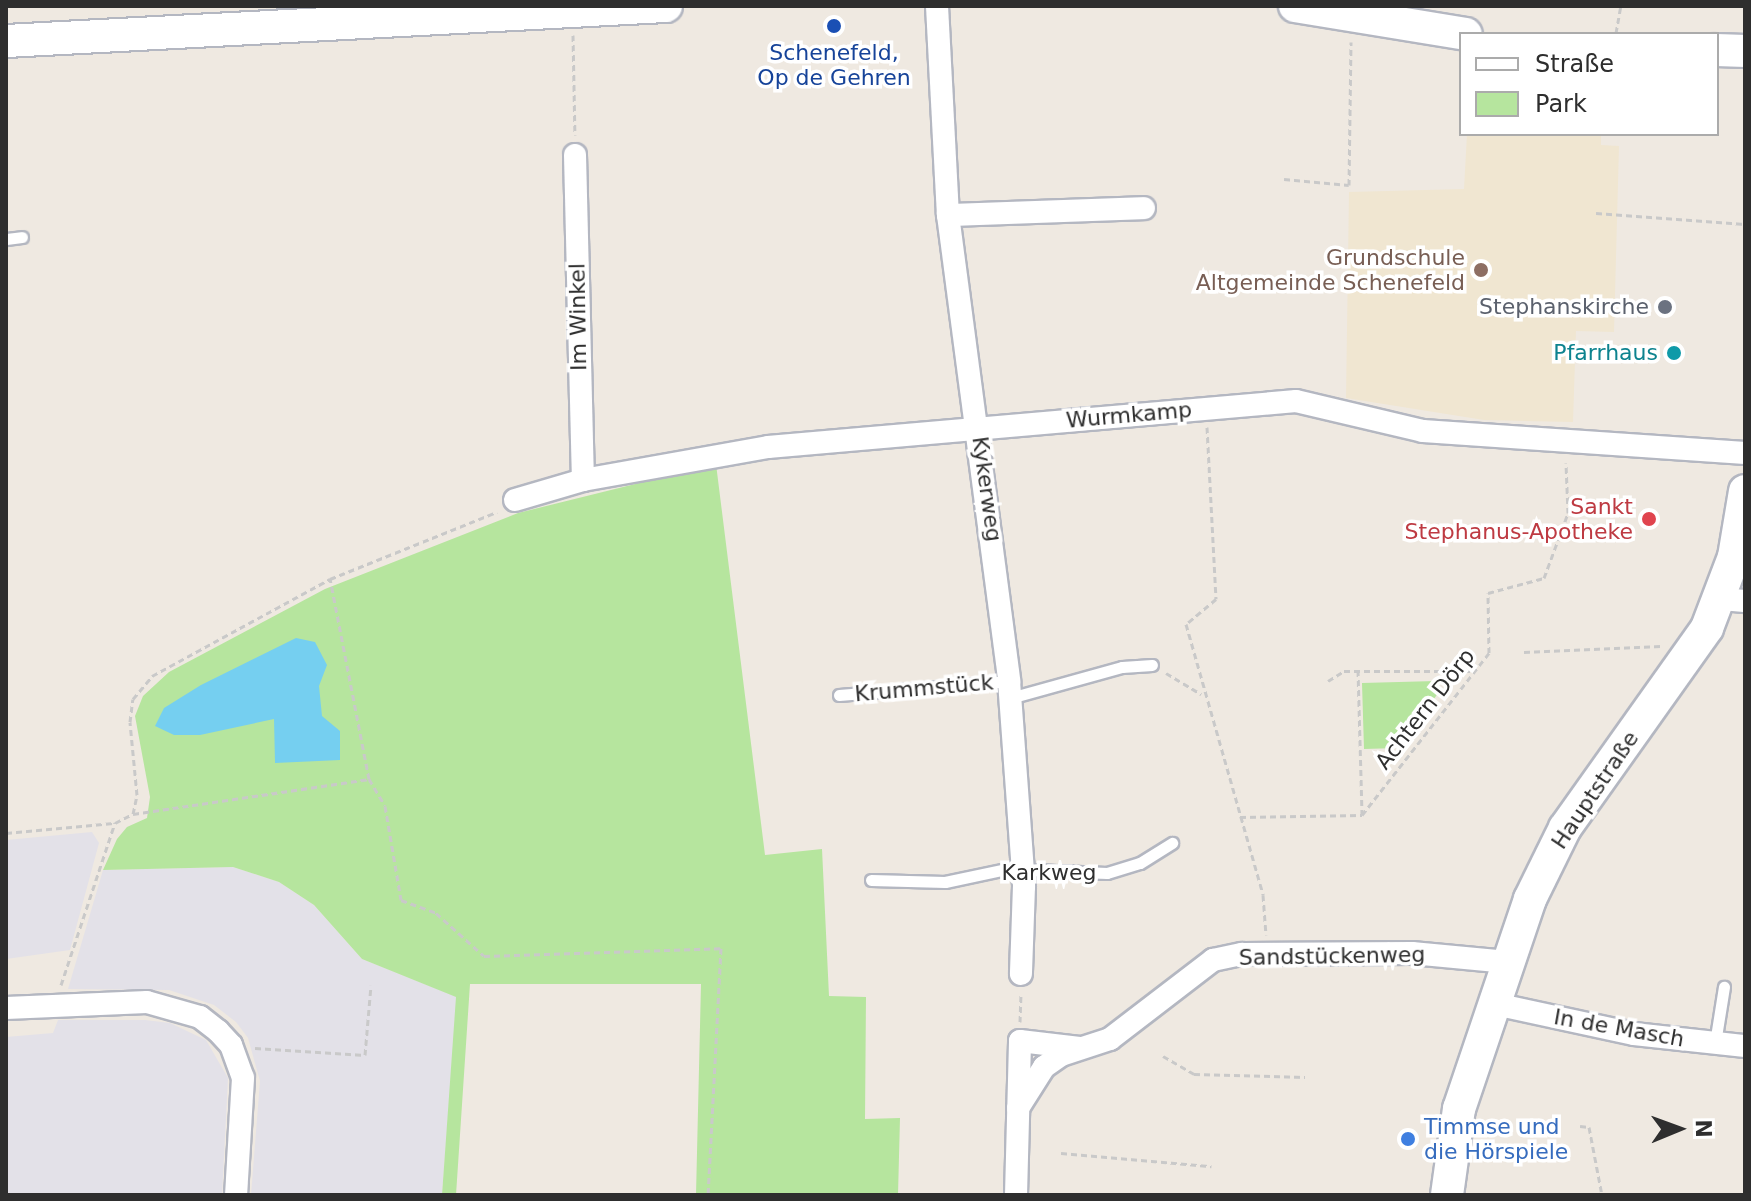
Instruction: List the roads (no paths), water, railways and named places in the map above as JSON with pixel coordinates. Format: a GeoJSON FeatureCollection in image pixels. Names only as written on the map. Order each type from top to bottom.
{"type":"FeatureCollection","features":[{"type":"Feature","properties":{"kind":"main road"},"geometry":{"type":"LineString","coordinates":[[6,41],[565,14],[666,6]]}},
{"type":"Feature","properties":{"kind":"main road"},"geometry":{"type":"LineString","coordinates":[[1295,6],[1459,33]]}},
{"type":"Feature","properties":{"kind":"main road"},"geometry":{"type":"LineString","coordinates":[[1719,50],[1745,51]]}},
{"type":"Feature","properties":{"kind":"main road","name":"Hauptstraße"},"geometry":{"type":"LineString","coordinates":[[1447,1195],[1459,1109],[1530,899],[1565,828],[1733,600],[1745,491]]}},
{"type":"Feature","properties":{"kind":"street","name":"Kykerweg"},"geometry":{"type":"LineString","coordinates":[[937,6],[948,215],[979,429],[1010,689],[1023,870],[1021,974]]}},
{"type":"Feature","properties":{"kind":"street","name":"Im Winkel"},"geometry":{"type":"LineString","coordinates":[[575,155],[583,480]]}},
{"type":"Feature","properties":{"kind":"street"},"geometry":{"type":"LineString","coordinates":[[948,215],[1144,208]]}},
{"type":"Feature","properties":{"kind":"street","name":"Wurmkamp"},"geometry":{"type":"LineString","coordinates":[[515,500],[583,480],[768,447],[1296,401],[1423,431],[1745,453]]}},
{"type":"Feature","properties":{"kind":"street","name":"Sandstückenweg"},"geometry":{"type":"LineString","coordinates":[[1018,1108],[1044,1067],[1110,1039],[1213,960],[1267,953],[1412,953],[1508,962]]}},
{"type":"Feature","properties":{"kind":"street"},"geometry":{"type":"LineString","coordinates":[[6,1008],[147,1002],[200,1017],[231,1045],[244,1100],[236,1195]]}},
{"type":"Feature","properties":{"kind":"street","name":"In de Masch"},"geometry":{"type":"LineString","coordinates":[[1495,1004],[1634,1034],[1745,1046]]}},
{"type":"Feature","properties":{"kind":"street"},"geometry":{"type":"LineString","coordinates":[[1016,1195],[1020,1041],[1084,1048]]}},
{"type":"Feature","properties":{"kind":"lane"},"geometry":{"type":"LineString","coordinates":[[6,239],[22,237]]}},
{"type":"Feature","properties":{"kind":"lane","name":"Krummstück"},"geometry":{"type":"LineString","coordinates":[[839,695],[1010,689],[1122,667],[1152,665]]}},
{"type":"Feature","properties":{"kind":"lane","name":"Karkweg"},"geometry":{"type":"LineString","coordinates":[[871,880],[945,882],[1023,870],[1107,873],[1140,863],[1172,843]]}},
{"type":"Feature","properties":{"kind":"lane"},"geometry":{"type":"LineString","coordinates":[[1715,1043],[1724,987]]}},
{"type":"Feature","properties":{"kind":"water"},"geometry":{"type":"Polygon","coordinates":[[[296,638],[315,642],[327,665],[319,686],[322,716],[340,731],[340,760],[275,763],[274,719],[200,735],[174,735],[155,726],[164,708],[201,685],[296,638]]]}},
{"type":"Feature","properties":{"kind":"place","name":"Schenefeld, Op de Gehren"},"geometry":{"type":"Point","coordinates":[834,26]}},
{"type":"Feature","properties":{"kind":"place","name":"Grundschule Altgemeinde Schenefeld"},"geometry":{"type":"Point","coordinates":[1481,270]}},
{"type":"Feature","properties":{"kind":"place","name":"Stephanskirche"},"geometry":{"type":"Point","coordinates":[1665,307]}},
{"type":"Feature","properties":{"kind":"place","name":"Pfarrhaus"},"geometry":{"type":"Point","coordinates":[1674,353]}},
{"type":"Feature","properties":{"kind":"place","name":"Sankt Stephanus-Apotheke"},"geometry":{"type":"Point","coordinates":[1649,519]}},
{"type":"Feature","properties":{"kind":"place","name":"Timmse und die Hörspiele"},"geometry":{"type":"Point","coordinates":[1408,1139]}}]}
